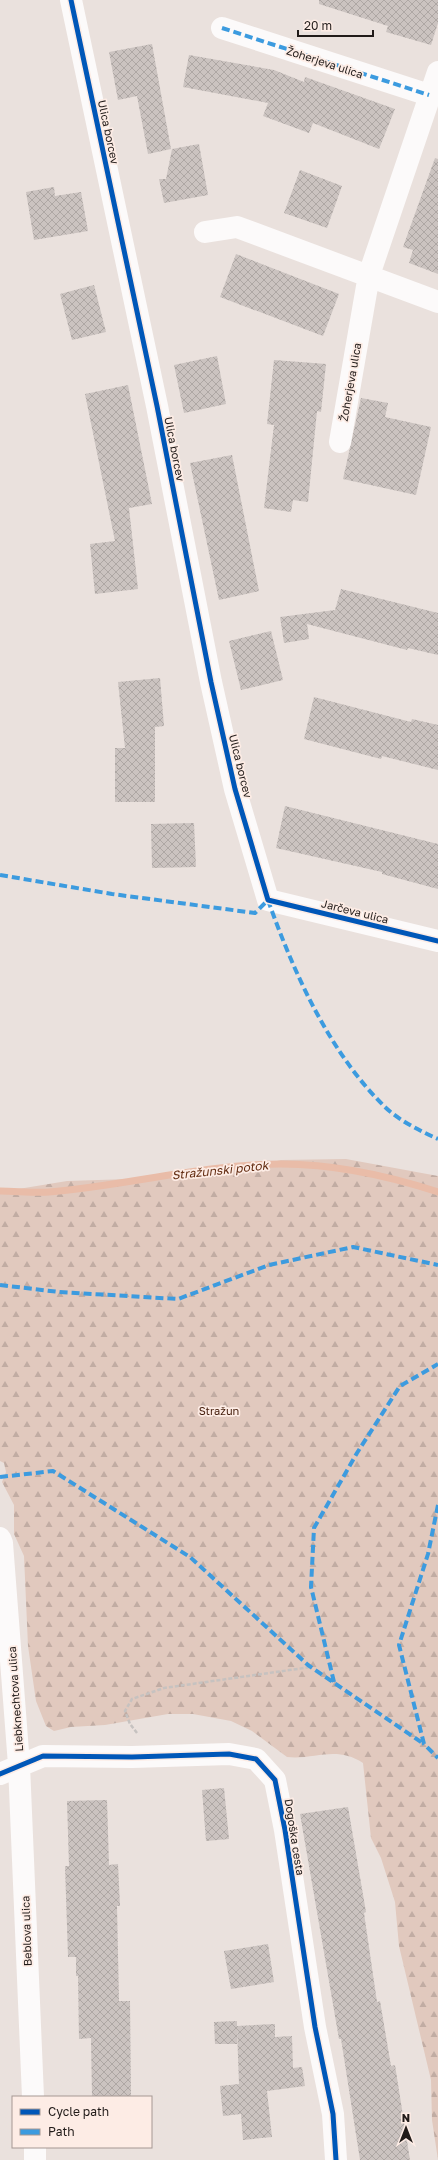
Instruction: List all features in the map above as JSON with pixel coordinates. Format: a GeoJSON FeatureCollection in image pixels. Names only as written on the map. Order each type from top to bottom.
{"type":"FeatureCollection","features":[{"type":"Feature","properties":{"kind":"street","name":"Ulica borcev"},"geometry":{"type":"LineString","coordinates":[[71,0],[157,406],[211,682],[235,789],[268,900]]}},
{"type":"Feature","properties":{"kind":"street","name":"Žoherjeva ulica"},"geometry":{"type":"LineString","coordinates":[[222,28],[429,95]]}},
{"type":"Feature","properties":{"kind":"street","name":"Žoherjeva ulica"},"geometry":{"type":"LineString","coordinates":[[340,442],[369,275],[438,72]]}},
{"type":"Feature","properties":{"kind":"street"},"geometry":{"type":"LineString","coordinates":[[205,232],[237,227],[438,302]]}},
{"type":"Feature","properties":{"kind":"street","name":"Jarčeva ulica"},"geometry":{"type":"LineString","coordinates":[[268,900],[438,941]]}},
{"type":"Feature","properties":{"kind":"street","name":"Liebknechtova ulica"},"geometry":{"type":"LineString","coordinates":[[0,1538],[2,1543],[5,1632],[19,1765]]}},
{"type":"Feature","properties":{"kind":"street","name":"Dogoška cesta"},"geometry":{"type":"LineString","coordinates":[[0,1774],[43,1756],[158,1756],[228,1754],[256,1759],[275,1780],[285,1830],[315,2027],[333,2114],[336,2160]]}},
{"type":"Feature","properties":{"kind":"street","name":"Beblova ulica"},"geometry":{"type":"LineString","coordinates":[[19,1765],[33,2096]]}},
{"type":"Feature","properties":{"kind":"street"},"geometry":{"type":"LineString","coordinates":[[35,2148],[35,2160]]}},
{"type":"Feature","properties":{"kind":"path"},"geometry":{"type":"LineString","coordinates":[[158,1756],[130,1724],[125,1711],[132,1699],[164,1688],[311,1667]]}},
{"type":"Feature","properties":{"kind":"green space","name":"Stražun"},"geometry":{"type":"Polygon","coordinates":[[[346,1159],[438,1176],[438,2160],[432,2120],[431,2080],[399,1946],[395,1902],[381,1858],[371,1838],[363,1763],[344,1755],[334,1754],[307,1757],[287,1757],[252,1731],[231,1721],[193,1714],[168,1714],[105,1725],[71,1727],[54,1731],[46,1726],[36,1701],[28,1646],[24,1556],[14,1534],[14,1505],[2,1482],[6,1472],[4,1463],[0,1461],[0,1192],[67,1181],[160,1178],[243,1169],[281,1160],[346,1159]]]}},
{"type":"Feature","properties":{"kind":"building"},"geometry":{"type":"Polygon","coordinates":[[[319,0],[438,0],[438,23],[431,45],[386,32],[388,26],[319,4],[319,0]]]}},
{"type":"Feature","properties":{"kind":"building"},"geometry":{"type":"Polygon","coordinates":[[[152,44],[171,149],[148,154],[137,96],[118,100],[109,52],[152,44]]]}},
{"type":"Feature","properties":{"kind":"building"},"geometry":{"type":"Polygon","coordinates":[[[189,55],[274,70],[304,82],[305,77],[395,109],[379,149],[313,123],[309,133],[263,116],[268,103],[183,87],[189,55]]]}},
{"type":"Feature","properties":{"kind":"building"},"geometry":{"type":"Polygon","coordinates":[[[199,144],[208,195],[164,203],[159,179],[166,179],[172,149],[199,144]]]}},
{"type":"Feature","properties":{"kind":"building"},"geometry":{"type":"Polygon","coordinates":[[[435,158],[438,159],[438,274],[409,263],[413,250],[403,247],[435,158]]]}},
{"type":"Feature","properties":{"kind":"building"},"geometry":{"type":"Polygon","coordinates":[[[300,170],[342,186],[327,228],[284,213],[300,170]]]}},
{"type":"Feature","properties":{"kind":"building"},"geometry":{"type":"Polygon","coordinates":[[[54,187],[55,196],[81,192],[88,231],[34,240],[26,192],[54,187]]]}},
{"type":"Feature","properties":{"kind":"building"},"geometry":{"type":"Polygon","coordinates":[[[236,254],[339,294],[323,336],[220,297],[236,254]]]}},
{"type":"Feature","properties":{"kind":"building"},"geometry":{"type":"Polygon","coordinates":[[[94,285],[106,332],[72,340],[60,294],[94,285]]]}},
{"type":"Feature","properties":{"kind":"building"},"geometry":{"type":"Polygon","coordinates":[[[217,356],[226,404],[184,413],[174,365],[217,356]]]}},
{"type":"Feature","properties":{"kind":"building"},"geometry":{"type":"Polygon","coordinates":[[[274,360],[326,364],[321,412],[317,411],[308,502],[293,500],[291,512],[264,508],[274,425],[267,424],[274,360]]]}},
{"type":"Feature","properties":{"kind":"building"},"geometry":{"type":"Polygon","coordinates":[[[128,385],[152,504],[129,508],[138,589],[95,594],[90,544],[115,541],[85,394],[128,385]]]}},
{"type":"Feature","properties":{"kind":"building"},"geometry":{"type":"Polygon","coordinates":[[[361,398],[388,403],[385,417],[431,427],[416,495],[343,479],[361,398]]]}},
{"type":"Feature","properties":{"kind":"building"},"geometry":{"type":"Polygon","coordinates":[[[232,455],[259,591],[219,600],[190,463],[232,455]]]}},
{"type":"Feature","properties":{"kind":"building"},"geometry":{"type":"Polygon","coordinates":[[[341,589],[438,613],[438,655],[408,648],[407,650],[307,624],[309,639],[284,643],[280,617],[335,610],[341,589]]]}},
{"type":"Feature","properties":{"kind":"building"},"geometry":{"type":"Polygon","coordinates":[[[271,631],[283,680],[241,690],[229,641],[271,631]]]}},
{"type":"Feature","properties":{"kind":"building"},"geometry":{"type":"Polygon","coordinates":[[[160,678],[164,726],[155,727],[155,802],[115,802],[115,748],[125,748],[118,682],[160,678]]]}},
{"type":"Feature","properties":{"kind":"building"},"geometry":{"type":"Polygon","coordinates":[[[314,697],[411,722],[412,719],[438,725],[438,770],[382,756],[381,759],[304,739],[314,697]]]}},
{"type":"Feature","properties":{"kind":"building"},"geometry":{"type":"Polygon","coordinates":[[[285,806],[438,844],[438,889],[382,874],[382,872],[276,848],[285,806]]]}},
{"type":"Feature","properties":{"kind":"building"},"geometry":{"type":"Polygon","coordinates":[[[194,823],[196,867],[152,868],[151,824],[194,823]]]}},
{"type":"Feature","properties":{"kind":"building"},"geometry":{"type":"Polygon","coordinates":[[[224,1788],[229,1839],[206,1841],[202,1790],[224,1788]]]}},
{"type":"Feature","properties":{"kind":"building"},"geometry":{"type":"Polygon","coordinates":[[[107,1800],[109,1865],[118,1864],[120,1906],[117,1906],[119,2001],[130,2001],[131,2096],[92,2096],[91,2038],[79,2039],[78,1976],[76,1976],[76,1957],[68,1957],[65,1866],[69,1866],[67,1801],[107,1800]]]}},
{"type":"Feature","properties":{"kind":"building"},"geometry":{"type":"Polygon","coordinates":[[[348,1807],[366,1912],[364,1913],[377,2002],[380,2001],[391,2066],[395,2065],[410,2160],[360,2160],[341,2039],[339,2039],[300,1814],[348,1807]]]}},
{"type":"Feature","properties":{"kind":"building"},"geometry":{"type":"Polygon","coordinates":[[[268,1944],[274,1982],[231,1989],[224,1951],[268,1944]]]}},
{"type":"Feature","properties":{"kind":"building"},"geometry":{"type":"Polygon","coordinates":[[[237,2021],[237,2026],[275,2024],[275,2037],[292,2036],[293,2068],[302,2067],[305,2086],[267,2091],[272,2137],[243,2140],[241,2114],[223,2116],[220,2086],[239,2084],[237,2029],[237,2044],[215,2044],[214,2022],[237,2021]]]}},
{"type":"Feature","properties":{"kind":"waterway","name":"Stražunski potok"},"geometry":{"type":"LineString","coordinates":[[0,1191],[49,1192],[106,1185],[194,1171],[252,1165],[281,1164],[341,1168],[399,1180],[438,1192]]}},
{"type":"Feature","properties":{"kind":"marked path"},"geometry":{"type":"LineString","coordinates":[[222,28],[429,95]]}},
{"type":"Feature","properties":{"kind":"marked path"},"geometry":{"type":"LineString","coordinates":[[0,875],[112,894],[255,913],[268,900],[301,982],[330,1036],[346,1061],[364,1085],[384,1106],[410,1125],[438,1139]]}},
{"type":"Feature","properties":{"kind":"marked path"},"geometry":{"type":"LineString","coordinates":[[0,1285],[59,1292],[178,1299],[269,1265],[353,1247],[438,1265]]}},
{"type":"Feature","properties":{"kind":"marked path"},"geometry":{"type":"LineString","coordinates":[[334,1682],[311,1587],[314,1528],[357,1453],[400,1386],[438,1364]]}},
{"type":"Feature","properties":{"kind":"marked path"},"geometry":{"type":"LineString","coordinates":[[0,1477],[53,1471],[190,1557],[308,1665],[424,1744]]}},
{"type":"Feature","properties":{"kind":"marked path"},"geometry":{"type":"LineString","coordinates":[[438,1505],[428,1554],[399,1645],[424,1744],[438,1758]]}},
{"type":"Feature","properties":{"kind":"cycle path"},"geometry":{"type":"LineString","coordinates":[[71,0],[157,406],[211,682],[235,789],[268,900],[438,941]]}},
{"type":"Feature","properties":{"kind":"cycle path"},"geometry":{"type":"LineString","coordinates":[[0,1774],[43,1756],[132,1757],[229,1754],[256,1759],[275,1780],[285,1830],[315,2027],[333,2114],[336,2160]]}}]}
